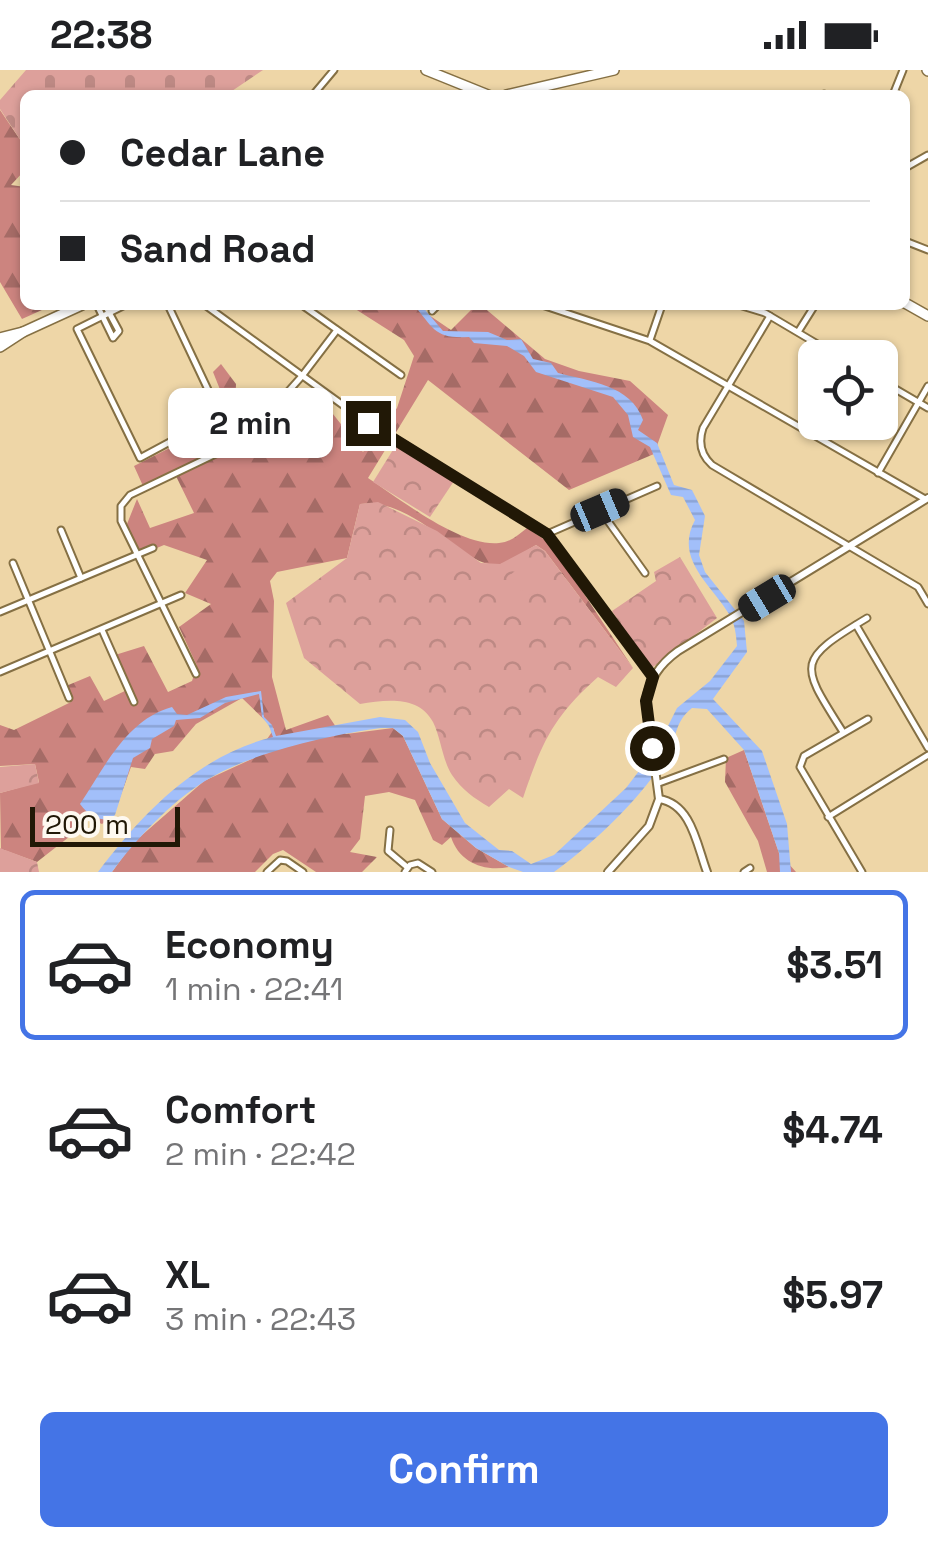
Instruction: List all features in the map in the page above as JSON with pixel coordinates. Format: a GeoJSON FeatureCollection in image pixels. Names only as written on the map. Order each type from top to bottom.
{"type":"FeatureCollection","features":[{"type":"Feature","properties":{"kind":"main road"},"geometry":{"type":"LineString","coordinates":[[426,70],[476,90]]}},
{"type":"Feature","properties":{"kind":"main road"},"geometry":{"type":"LineString","coordinates":[[531,90],[614,70]]}},
{"type":"Feature","properties":{"kind":"main road"},"geometry":{"type":"LineString","coordinates":[[460,83],[466,90]]}},
{"type":"Feature","properties":{"kind":"main road"},"geometry":{"type":"LineString","coordinates":[[0,347],[71,310]]}},
{"type":"Feature","properties":{"kind":"main road"},"geometry":{"type":"LineString","coordinates":[[0,338],[23,332]]}},
{"type":"Feature","properties":{"kind":"street"},"geometry":{"type":"LineString","coordinates":[[316,90],[334,70]]}},
{"type":"Feature","properties":{"kind":"street"},"geometry":{"type":"LineString","coordinates":[[102,310],[106,315]]}},
{"type":"Feature","properties":{"kind":"street"},"geometry":{"type":"LineString","coordinates":[[106,310],[106,315]]}},
{"type":"Feature","properties":{"kind":"street"},"geometry":{"type":"LineString","coordinates":[[116,310],[76,329],[140,458],[220,414],[174,310]]}},
{"type":"Feature","properties":{"kind":"street"},"geometry":{"type":"LineString","coordinates":[[212,310],[368,423],[547,534],[653,677]]}},
{"type":"Feature","properties":{"kind":"street"},"geometry":{"type":"LineString","coordinates":[[309,310],[400,375]]}},
{"type":"Feature","properties":{"kind":"street"},"geometry":{"type":"LineString","coordinates":[[557,310],[650,341],[927,499]]}},
{"type":"Feature","properties":{"kind":"street"},"geometry":{"type":"LineString","coordinates":[[650,341],[660,310]]}},
{"type":"Feature","properties":{"kind":"street"},"geometry":{"type":"LineString","coordinates":[[753,310],[812,340]]}},
{"type":"Feature","properties":{"kind":"street"},"geometry":{"type":"LineString","coordinates":[[798,332],[812,310]]}},
{"type":"Feature","properties":{"kind":"street"},"geometry":{"type":"LineString","coordinates":[[770,316],[700,438],[704,455],[718,468],[918,587],[928,604]]}},
{"type":"Feature","properties":{"kind":"street"},"geometry":{"type":"LineString","coordinates":[[196,674],[121,520],[124,500],[244,440],[337,330]]}},
{"type":"Feature","properties":{"kind":"street"},"geometry":{"type":"LineString","coordinates":[[878,473],[928,386]]}},
{"type":"Feature","properties":{"kind":"street"},"geometry":{"type":"LineString","coordinates":[[898,390],[928,408]]}},
{"type":"Feature","properties":{"kind":"street"},"geometry":{"type":"LineString","coordinates":[[547,534],[657,486]]}},
{"type":"Feature","properties":{"kind":"street"},"geometry":{"type":"LineString","coordinates":[[608,872],[649,826],[659,800],[646,701],[653,677],[673,655],[927,499]]}},
{"type":"Feature","properties":{"kind":"street"},"geometry":{"type":"LineString","coordinates":[[600,510],[645,574]]}},
{"type":"Feature","properties":{"kind":"street"},"geometry":{"type":"LineString","coordinates":[[62,530],[81,578]]}},
{"type":"Feature","properties":{"kind":"street"},"geometry":{"type":"LineString","coordinates":[[0,612],[153,548]]}},
{"type":"Feature","properties":{"kind":"street"},"geometry":{"type":"LineString","coordinates":[[13,563],[69,698]]}},
{"type":"Feature","properties":{"kind":"street"},"geometry":{"type":"LineString","coordinates":[[0,672],[180,595]]}},
{"type":"Feature","properties":{"kind":"street"},"geometry":{"type":"LineString","coordinates":[[844,733],[814,686],[810,668],[822,646],[867,618]]}},
{"type":"Feature","properties":{"kind":"street"},"geometry":{"type":"LineString","coordinates":[[828,816],[928,752],[856,625]]}},
{"type":"Feature","properties":{"kind":"street"},"geometry":{"type":"LineString","coordinates":[[102,630],[134,702]]}},
{"type":"Feature","properties":{"kind":"street"},"geometry":{"type":"LineString","coordinates":[[862,872],[800,770],[800,763],[804,756],[868,719]]}},
{"type":"Feature","properties":{"kind":"street"},"geometry":{"type":"LineString","coordinates":[[659,783],[724,759]]}},
{"type":"Feature","properties":{"kind":"street"},"geometry":{"type":"LineString","coordinates":[[659,800],[669,801],[682,810],[707,872]]}},
{"type":"Feature","properties":{"kind":"street"},"geometry":{"type":"LineString","coordinates":[[390,830],[388,850],[406,870],[418,863],[432,872]]}},
{"type":"Feature","properties":{"kind":"street"},"geometry":{"type":"LineString","coordinates":[[267,872],[276,860],[284,860],[303,872]]}},
{"type":"Feature","properties":{"kind":"green space"},"geometry":{"type":"Polygon","coordinates":[[[26,70],[263,70],[233,90],[20,90],[20,139],[0,109],[0,100],[26,70]]]}},
{"type":"Feature","properties":{"kind":"green space"},"geometry":{"type":"Polygon","coordinates":[[[0,110],[20,140],[20,175],[11,185],[20,186],[20,310],[42,310],[22,319],[0,282],[0,110]]]}},
{"type":"Feature","properties":{"kind":"green space"},"geometry":{"type":"Polygon","coordinates":[[[357,310],[418,310],[451,330],[471,310],[487,310],[545,359],[579,371],[630,381],[668,415],[654,454],[569,490],[428,380],[368,478],[431,520],[467,537],[503,542],[527,528],[551,544],[633,668],[545,551],[536,545],[505,563],[487,564],[401,511],[381,505],[360,504],[347,558],[277,572],[270,581],[274,601],[272,677],[286,730],[328,715],[346,734],[393,728],[403,736],[442,819],[476,848],[509,867],[490,868],[473,863],[460,853],[451,837],[442,845],[433,840],[415,800],[389,792],[365,796],[360,839],[350,852],[377,857],[362,872],[316,872],[283,850],[273,854],[255,872],[112,872],[133,843],[204,781],[254,758],[274,729],[242,698],[196,724],[173,751],[155,754],[145,769],[131,767],[114,814],[102,824],[82,816],[69,837],[37,862],[1,849],[0,793],[39,782],[35,764],[0,766],[0,725],[14,730],[71,702],[66,686],[90,676],[104,701],[129,689],[115,655],[144,646],[168,692],[192,681],[197,666],[179,627],[211,604],[185,593],[207,560],[164,545],[140,555],[127,524],[137,499],[150,528],[194,513],[174,472],[143,486],[134,466],[231,417],[213,372],[221,364],[236,384],[235,408],[251,440],[263,436],[296,449],[292,416],[310,421],[329,409],[363,452],[397,408],[414,356],[404,340],[357,310]]]}},
{"type":"Feature","properties":{"kind":"green space"},"geometry":{"type":"Polygon","coordinates":[[[396,445],[454,481],[430,517],[373,482],[396,445]]]}},
{"type":"Feature","properties":{"kind":"green space"},"geometry":{"type":"Polygon","coordinates":[[[378,502],[437,531],[481,563],[500,564],[536,545],[545,551],[633,668],[616,687],[598,677],[570,705],[543,746],[523,798],[509,789],[489,807],[484,804],[452,775],[427,713],[401,701],[360,704],[304,658],[286,603],[347,558],[360,504],[378,502]]]}},
{"type":"Feature","properties":{"kind":"green space"},"geometry":{"type":"Polygon","coordinates":[[[680,557],[717,618],[653,667],[612,611],[656,581],[654,572],[680,557]]]}},
{"type":"Feature","properties":{"kind":"green space"},"geometry":{"type":"Polygon","coordinates":[[[532,558],[551,581],[542,591],[528,595],[515,586],[510,575],[532,558]]]}},
{"type":"Feature","properties":{"kind":"green space"},"geometry":{"type":"Polygon","coordinates":[[[744,750],[779,853],[796,872],[767,872],[758,841],[725,782],[726,758],[744,750]]]}},
{"type":"Feature","properties":{"kind":"green space"},"geometry":{"type":"Polygon","coordinates":[[[35,764],[39,783],[0,793],[0,767],[35,764]]]}},
{"type":"Feature","properties":{"kind":"green space"},"geometry":{"type":"Polygon","coordinates":[[[0,848],[37,862],[39,872],[0,872],[0,848]]]}},
{"type":"Feature","properties":{"kind":"water"},"geometry":{"type":"Polygon","coordinates":[[[418,310],[425,310],[443,331],[488,332],[507,340],[521,339],[533,359],[551,363],[558,373],[619,392],[637,408],[643,420],[638,430],[657,443],[674,485],[692,490],[705,516],[699,555],[705,572],[744,621],[747,652],[713,699],[762,751],[787,824],[791,872],[780,872],[779,853],[744,750],[707,709],[692,708],[681,720],[664,761],[641,792],[599,835],[554,872],[523,872],[476,848],[442,819],[403,736],[393,728],[381,728],[290,747],[223,771],[167,811],[112,872],[98,872],[134,828],[197,772],[221,757],[273,737],[262,717],[259,694],[225,703],[200,718],[176,720],[174,726],[152,739],[150,748],[133,758],[115,815],[109,820],[89,814],[80,804],[129,733],[156,713],[172,707],[177,714],[187,715],[226,697],[261,691],[264,717],[276,736],[380,717],[405,720],[418,732],[430,763],[465,823],[499,850],[512,851],[531,864],[554,855],[626,788],[658,746],[677,708],[710,681],[737,646],[731,618],[692,559],[690,534],[695,520],[683,497],[671,495],[650,447],[633,437],[628,415],[613,397],[536,372],[524,356],[507,346],[474,343],[469,337],[442,334],[418,310]]]}},
{"type":"Feature","properties":{"kind":"route"},"geometry":{"type":"LineString","coordinates":[[368,423],[553,540],[653,677],[646,701],[652,748]]}}]}
